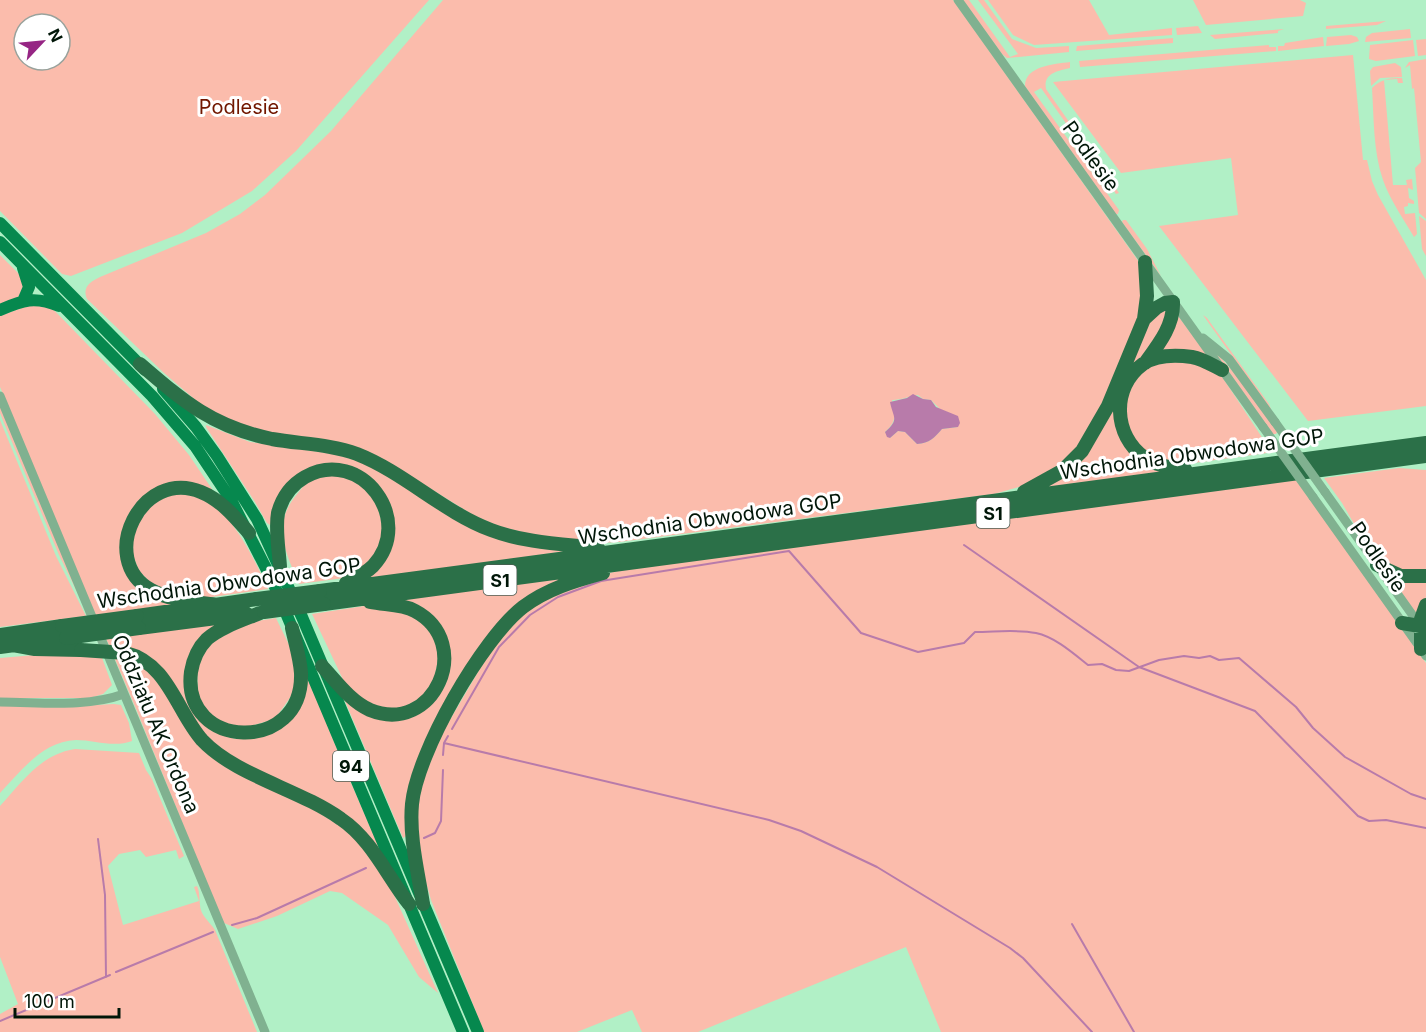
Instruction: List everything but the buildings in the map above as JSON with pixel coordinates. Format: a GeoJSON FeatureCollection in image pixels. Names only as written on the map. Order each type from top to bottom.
{"type":"FeatureCollection","features":[{"type":"Feature","properties":{"kind":"highway"},"geometry":{"type":"LineString","coordinates":[[1015,497],[1056,476],[1069,466],[1099,425],[1144,319],[1147,296],[1145,262]]}},
{"type":"Feature","properties":{"kind":"highway"},"geometry":{"type":"LineString","coordinates":[[1144,319],[1156,308],[1173,302],[1170,322],[1160,342],[1145,363],[1132,374],[1121,395],[1120,412],[1125,433],[1137,451],[1151,461],[1172,468],[1208,472]]}},
{"type":"Feature","properties":{"kind":"highway"},"geometry":{"type":"LineString","coordinates":[[1145,363],[1169,356],[1181,356],[1201,360],[1222,370]]}},
{"type":"Feature","properties":{"kind":"highway"},"geometry":{"type":"LineString","coordinates":[[140,364],[185,403],[223,424],[255,435],[338,448],[360,455],[386,468],[450,510],[490,530],[543,542],[621,550]]}},
{"type":"Feature","properties":{"kind":"highway","name":"Wschodnia Obwodowa GOP"},"geometry":{"type":"LineString","coordinates":[[322,597],[336,588],[1426,443]]}},
{"type":"Feature","properties":{"kind":"highway","name":"Wschodnia Obwodowa GOP"},"geometry":{"type":"LineString","coordinates":[[0,635],[64,632],[261,608],[322,597],[353,600],[1426,456]]}},
{"type":"Feature","properties":{"kind":"highway"},"geometry":{"type":"LineString","coordinates":[[1380,462],[1426,466]]}},
{"type":"Feature","properties":{"kind":"highway"},"geometry":{"type":"LineString","coordinates":[[280,567],[277,523],[283,499],[292,486],[313,473],[327,470],[353,474],[368,482],[381,498],[388,519],[387,535],[375,564],[358,577],[336,588]]}},
{"type":"Feature","properties":{"kind":"highway"},"geometry":{"type":"LineString","coordinates":[[218,605],[180,600],[144,585],[134,573],[128,556],[126,543],[131,523],[142,505],[152,498],[166,491],[189,489],[198,491],[216,501],[228,510],[249,533]]}},
{"type":"Feature","properties":{"kind":"highway"},"geometry":{"type":"LineString","coordinates":[[416,904],[411,818],[415,785],[433,739],[484,651],[504,624],[523,607],[542,595],[574,581],[647,561]]}},
{"type":"Feature","properties":{"kind":"highway"},"geometry":{"type":"LineString","coordinates":[[1377,565],[1394,575],[1426,576]]}},
{"type":"Feature","properties":{"kind":"highway"},"geometry":{"type":"LineString","coordinates":[[322,666],[358,703],[376,712],[398,713],[413,709],[430,698],[438,686],[444,666],[443,649],[438,634],[428,621],[420,614],[405,607],[353,600]]}},
{"type":"Feature","properties":{"kind":"highway","name":"Wschodnia Obwodowa GOP"},"geometry":{"type":"LineString","coordinates":[[138,622],[218,605],[261,608]]}},
{"type":"Feature","properties":{"kind":"highway"},"geometry":{"type":"LineString","coordinates":[[1424,652],[1424,629],[1420,620],[1426,605]]}},
{"type":"Feature","properties":{"kind":"highway"},"geometry":{"type":"LineString","coordinates":[[261,608],[209,638],[201,645],[192,665],[191,685],[196,704],[206,717],[226,730],[246,734],[255,733],[278,722],[291,709],[298,693],[301,674],[292,628]]}},
{"type":"Feature","properties":{"kind":"highway"},"geometry":{"type":"LineString","coordinates":[[1402,623],[1424,629]]}},
{"type":"Feature","properties":{"kind":"highway","name":"Wschodnia Obwodowa GOP"},"geometry":{"type":"LineString","coordinates":[[6,646],[64,632]]}},
{"type":"Feature","properties":{"kind":"highway"},"geometry":{"type":"LineString","coordinates":[[6,646],[126,653],[139,657],[149,664],[171,690],[198,735],[217,753],[259,777],[313,801],[354,829],[416,904]]}},
{"type":"Feature","properties":{"kind":"main road","name":"94"},"geometry":{"type":"LineString","coordinates":[[0,223],[140,364],[180,408],[217,456],[257,519],[322,666],[416,904],[463,1032]]}},
{"type":"Feature","properties":{"kind":"main road","name":"94"},"geometry":{"type":"LineString","coordinates":[[0,242],[152,396],[180,428],[216,477],[249,533],[416,904],[478,1032]]}},
{"type":"Feature","properties":{"kind":"main road"},"geometry":{"type":"LineString","coordinates":[[22,266],[28,287],[23,301]]}},
{"type":"Feature","properties":{"kind":"main road"},"geometry":{"type":"LineString","coordinates":[[0,310],[23,301],[40,299],[64,308]]}},
{"type":"Feature","properties":{"kind":"street","name":"Podlesie"},"geometry":{"type":"LineString","coordinates":[[958,0],[1424,652]]}},
{"type":"Feature","properties":{"kind":"street","name":"Podlesie"},"geometry":{"type":"LineString","coordinates":[[1196,333],[1229,359],[1424,629]]}},
{"type":"Feature","properties":{"kind":"street","name":"Oddziału AK Ordona"},"geometry":{"type":"LineString","coordinates":[[0,396],[265,1032]]}},
{"type":"Feature","properties":{"kind":"street"},"geometry":{"type":"LineString","coordinates":[[0,702],[82,702],[108,699],[124,694]]}},
{"type":"Feature","properties":{"kind":"green space","name":"Podlesie"},"geometry":{"type":"Polygon","coordinates":[[[0,0],[429,0],[296,151],[252,191],[182,233],[71,276],[62,274],[0,211],[0,0]]]}},
{"type":"Feature","properties":{"kind":"green space"},"geometry":{"type":"Polygon","coordinates":[[[443,0],[953,0],[1139,262],[1144,293],[1130,348],[1079,452],[1037,482],[994,494],[619,542],[598,543],[545,538],[498,526],[473,515],[407,474],[234,423],[199,403],[164,373],[87,299],[86,288],[96,279],[206,233],[240,214],[265,195],[331,131],[443,0]],[[918,395],[892,400],[893,421],[885,432],[890,438],[898,431],[905,432],[917,444],[931,440],[942,429],[958,427],[931,400],[923,399],[918,395]]]}},
{"type":"Feature","properties":{"kind":"green space"},"geometry":{"type":"Polygon","coordinates":[[[963,0],[969,0],[1010,57],[1018,54],[978,0],[984,0],[1012,39],[1036,48],[1069,46],[1069,52],[1007,58],[963,0]]]}},
{"type":"Feature","properties":{"kind":"green space"},"geometry":{"type":"Polygon","coordinates":[[[988,0],[1089,0],[1109,35],[1172,28],[1172,35],[1034,45],[1013,35],[988,0]]]}},
{"type":"Feature","properties":{"kind":"green space"},"geometry":{"type":"Polygon","coordinates":[[[1193,0],[1300,0],[1306,3],[1303,16],[1206,25],[1193,0]]]}},
{"type":"Feature","properties":{"kind":"green space"},"geometry":{"type":"Polygon","coordinates":[[[1386,21],[1377,25],[1326,29],[1326,26],[1386,21]]]}},
{"type":"Feature","properties":{"kind":"green space"},"geometry":{"type":"Polygon","coordinates":[[[1198,26],[1202,33],[1177,35],[1176,28],[1198,26]]]}},
{"type":"Feature","properties":{"kind":"green space"},"geometry":{"type":"Polygon","coordinates":[[[1284,29],[1278,33],[1215,39],[1210,35],[1284,29]]]}},
{"type":"Feature","properties":{"kind":"green space"},"geometry":{"type":"Polygon","coordinates":[[[1410,29],[1411,38],[1365,42],[1366,37],[1372,33],[1410,29]]]}},
{"type":"Feature","properties":{"kind":"green space"},"geometry":{"type":"Polygon","coordinates":[[[1351,35],[1357,37],[1359,41],[1326,46],[1327,37],[1351,35]]]}},
{"type":"Feature","properties":{"kind":"green space"},"geometry":{"type":"Polygon","coordinates":[[[1323,37],[1324,46],[1278,51],[1278,46],[1284,46],[1285,43],[1323,37]]]}},
{"type":"Feature","properties":{"kind":"green space"},"geometry":{"type":"Polygon","coordinates":[[[1173,38],[1173,43],[1076,51],[1077,46],[1173,38]]]}},
{"type":"Feature","properties":{"kind":"green space"},"geometry":{"type":"Polygon","coordinates":[[[1426,39],[1426,55],[1418,56],[1416,40],[1426,39]]]}},
{"type":"Feature","properties":{"kind":"green space"},"geometry":{"type":"Polygon","coordinates":[[[1413,40],[1415,56],[1376,61],[1369,59],[1370,45],[1413,40]]]}},
{"type":"Feature","properties":{"kind":"green space"},"geometry":{"type":"Polygon","coordinates":[[[1269,45],[1269,47],[1276,47],[1276,51],[1080,67],[1079,61],[1269,45]]]}},
{"type":"Feature","properties":{"kind":"green space"},"geometry":{"type":"Polygon","coordinates":[[[1353,55],[1363,160],[1367,160],[1378,195],[1426,280],[1426,406],[1308,421],[1159,226],[1238,215],[1231,158],[1121,173],[1053,82],[1353,55]]]}},
{"type":"Feature","properties":{"kind":"green space"},"geometry":{"type":"Polygon","coordinates":[[[1426,59],[1426,219],[1419,213],[1415,168],[1421,162],[1414,88],[1412,89],[1410,65],[1405,68],[1409,62],[1426,59]]]}},
{"type":"Feature","properties":{"kind":"green space"},"geometry":{"type":"Polygon","coordinates":[[[1070,62],[1070,68],[1049,76],[1046,89],[1119,193],[1116,194],[1041,88],[1034,92],[1119,210],[1118,214],[1115,214],[1025,86],[1026,79],[1035,70],[1070,62]]]}},
{"type":"Feature","properties":{"kind":"green space"},"geometry":{"type":"Polygon","coordinates":[[[1395,63],[1401,67],[1402,77],[1380,78],[1371,86],[1370,71],[1373,67],[1395,63]]]}},
{"type":"Feature","properties":{"kind":"green space"},"geometry":{"type":"Polygon","coordinates":[[[1402,78],[1403,83],[1398,83],[1397,79],[1385,80],[1402,78]]]}},
{"type":"Feature","properties":{"kind":"green space"},"geometry":{"type":"Polygon","coordinates":[[[1384,80],[1393,185],[1407,185],[1406,180],[1412,179],[1413,190],[1408,188],[1409,198],[1414,201],[1414,204],[1408,203],[1408,206],[1404,207],[1405,214],[1415,213],[1417,234],[1414,237],[1393,202],[1377,158],[1372,88],[1384,80]]]}},
{"type":"Feature","properties":{"kind":"green space"},"geometry":{"type":"Polygon","coordinates":[[[1419,216],[1426,221],[1426,256],[1422,249],[1419,216]]]}},
{"type":"Feature","properties":{"kind":"green space"},"geometry":{"type":"Polygon","coordinates":[[[1126,220],[1147,249],[1161,276],[1122,222],[1126,220]]]}},
{"type":"Feature","properties":{"kind":"green space"},"geometry":{"type":"Polygon","coordinates":[[[0,255],[19,274],[25,287],[20,296],[0,306],[0,255]]]}},
{"type":"Feature","properties":{"kind":"green space"},"geometry":{"type":"Polygon","coordinates":[[[35,303],[51,307],[155,414],[189,455],[212,489],[214,494],[204,490],[144,499],[124,562],[178,605],[95,615],[0,387],[0,316],[35,303]]]}},
{"type":"Feature","properties":{"kind":"green space"},"geometry":{"type":"Polygon","coordinates":[[[1171,305],[1157,343],[1128,372],[1148,319],[1171,305]]]}},
{"type":"Feature","properties":{"kind":"green space"},"geometry":{"type":"Polygon","coordinates":[[[1176,313],[1210,359],[1152,357],[1176,313]]]}},
{"type":"Feature","properties":{"kind":"green space"},"geometry":{"type":"Polygon","coordinates":[[[1203,315],[1269,404],[1272,412],[1203,315]]]}},
{"type":"Feature","properties":{"kind":"green space"},"geometry":{"type":"Polygon","coordinates":[[[1217,353],[1241,381],[1277,432],[1276,434],[1273,434],[1217,353]]]}},
{"type":"Feature","properties":{"kind":"green space"},"geometry":{"type":"Polygon","coordinates":[[[1160,360],[1201,364],[1221,375],[1267,445],[1267,453],[1179,465],[1161,461],[1142,449],[1127,427],[1126,394],[1140,373],[1160,360]]]}},
{"type":"Feature","properties":{"kind":"green space"},"geometry":{"type":"Polygon","coordinates":[[[1118,393],[1119,428],[1166,472],[1047,487],[1073,468],[1118,393]]]}},
{"type":"Feature","properties":{"kind":"green space"},"geometry":{"type":"Polygon","coordinates":[[[0,405],[81,600],[59,555],[4,423],[0,405]]]}},
{"type":"Feature","properties":{"kind":"green space"},"geometry":{"type":"Polygon","coordinates":[[[0,420],[56,556],[86,616],[0,627],[0,420]]]}},
{"type":"Feature","properties":{"kind":"green space"},"geometry":{"type":"Polygon","coordinates":[[[206,425],[250,442],[334,454],[370,464],[453,517],[580,549],[365,580],[384,556],[385,496],[378,484],[357,469],[345,465],[313,467],[270,525],[206,425]]]}},
{"type":"Feature","properties":{"kind":"green space"},"geometry":{"type":"Polygon","coordinates":[[[1399,468],[1426,470],[1426,572],[1410,574],[1382,564],[1324,478],[1399,468]]]}},
{"type":"Feature","properties":{"kind":"green space"},"geometry":{"type":"Polygon","coordinates":[[[344,474],[374,494],[384,530],[377,551],[361,570],[344,578],[299,584],[285,549],[283,527],[285,516],[290,504],[310,479],[322,475],[344,474]]]}},
{"type":"Feature","properties":{"kind":"green space"},"geometry":{"type":"Polygon","coordinates":[[[1296,480],[1426,663],[1426,1032],[941,1032],[906,947],[698,1032],[642,1032],[632,1010],[577,1032],[484,1032],[431,900],[417,835],[418,797],[434,747],[495,643],[528,608],[594,577],[621,570],[1296,480]]]}},
{"type":"Feature","properties":{"kind":"green space"},"geometry":{"type":"Polygon","coordinates":[[[174,494],[201,497],[222,512],[241,537],[268,589],[205,598],[158,590],[139,571],[131,550],[134,529],[154,501],[174,494]]]}},
{"type":"Feature","properties":{"kind":"green space"},"geometry":{"type":"Polygon","coordinates":[[[573,576],[525,601],[433,728],[408,835],[403,838],[342,694],[371,716],[421,704],[442,690],[448,678],[449,662],[446,640],[394,601],[573,576]]]}},
{"type":"Feature","properties":{"kind":"green space"},"geometry":{"type":"Polygon","coordinates":[[[1390,576],[1426,578],[1426,597],[1418,617],[1390,576]]]}},
{"type":"Feature","properties":{"kind":"green space"},"geometry":{"type":"Polygon","coordinates":[[[364,606],[406,611],[431,630],[440,650],[432,690],[403,709],[378,709],[347,688],[312,614],[364,606]]]}},
{"type":"Feature","properties":{"kind":"green space"},"geometry":{"type":"Polygon","coordinates":[[[276,618],[292,651],[294,692],[275,719],[237,730],[208,714],[198,700],[197,665],[211,642],[251,622],[276,618]]]}},
{"type":"Feature","properties":{"kind":"green space"},"geometry":{"type":"Polygon","coordinates":[[[224,623],[186,680],[201,707],[219,731],[227,737],[238,739],[263,735],[275,730],[295,715],[300,707],[305,670],[381,852],[364,831],[237,761],[209,740],[128,648],[109,645],[106,639],[224,623]]]}},
{"type":"Feature","properties":{"kind":"green space"},"geometry":{"type":"Polygon","coordinates":[[[35,655],[101,655],[112,685],[103,694],[90,698],[0,698],[0,658],[35,655]]]}},
{"type":"Feature","properties":{"kind":"green space"},"geometry":{"type":"Polygon","coordinates":[[[114,657],[130,658],[147,669],[160,684],[192,733],[353,834],[391,888],[438,993],[419,977],[388,925],[342,893],[330,891],[277,916],[238,929],[224,923],[114,657]]]}},
{"type":"Feature","properties":{"kind":"green space"},"geometry":{"type":"Polygon","coordinates":[[[121,705],[129,723],[132,741],[111,744],[76,740],[53,746],[43,751],[0,793],[0,706],[121,705]]]}},
{"type":"Feature","properties":{"kind":"green space"},"geometry":{"type":"Polygon","coordinates":[[[75,749],[139,753],[184,856],[179,859],[176,850],[146,857],[140,850],[119,854],[108,866],[123,925],[199,901],[194,887],[197,886],[199,893],[200,909],[215,930],[257,1032],[0,1032],[0,1014],[18,1004],[0,957],[0,806],[42,763],[63,752],[75,749]]]}},
{"type":"Feature","properties":{"kind":"shaded area"},"geometry":{"type":"Polygon","coordinates":[[[913,394],[931,400],[936,407],[958,416],[960,423],[958,427],[942,429],[931,440],[917,444],[905,432],[898,431],[890,438],[887,437],[885,432],[894,421],[890,402],[907,398],[913,394]]]}},
{"type":"Feature","properties":{"kind":"waterway"},"geometry":{"type":"LineString","coordinates":[[964,545],[1139,667],[1255,711],[1358,816],[1369,821],[1386,820],[1426,828]]}},
{"type":"Feature","properties":{"kind":"waterway"},"geometry":{"type":"LineString","coordinates":[[452,729],[499,647],[530,615],[558,597],[601,581],[789,551],[861,633],[918,652],[964,643],[975,632],[1014,631],[1043,635],[1063,646],[1088,665],[1102,664],[1116,670],[1129,671],[1159,660],[1184,656],[1199,658],[1210,656],[1219,660],[1239,658],[1296,707],[1313,728],[1345,757],[1411,794],[1426,799]]}},
{"type":"Feature","properties":{"kind":"waterway"},"geometry":{"type":"LineString","coordinates":[[444,743],[448,736]]}},
{"type":"Feature","properties":{"kind":"waterway"},"geometry":{"type":"LineString","coordinates":[[443,755],[444,743],[769,820],[801,831],[877,867],[1010,948],[1023,958],[1092,1032]]}},
{"type":"Feature","properties":{"kind":"waterway"},"geometry":{"type":"LineString","coordinates":[[424,838],[435,833],[441,821],[443,770]]}},
{"type":"Feature","properties":{"kind":"waterway"},"geometry":{"type":"LineString","coordinates":[[98,839],[105,895],[106,977]]}},
{"type":"Feature","properties":{"kind":"waterway"},"geometry":{"type":"LineString","coordinates":[[232,925],[257,918],[366,868]]}},
{"type":"Feature","properties":{"kind":"waterway"},"geometry":{"type":"LineString","coordinates":[[1072,924],[1134,1032]]}},
{"type":"Feature","properties":{"kind":"waterway"},"geometry":{"type":"LineString","coordinates":[[116,972],[213,932]]}},
{"type":"Feature","properties":{"kind":"waterway"},"geometry":{"type":"LineString","coordinates":[[0,1021],[110,975]]}}]}
